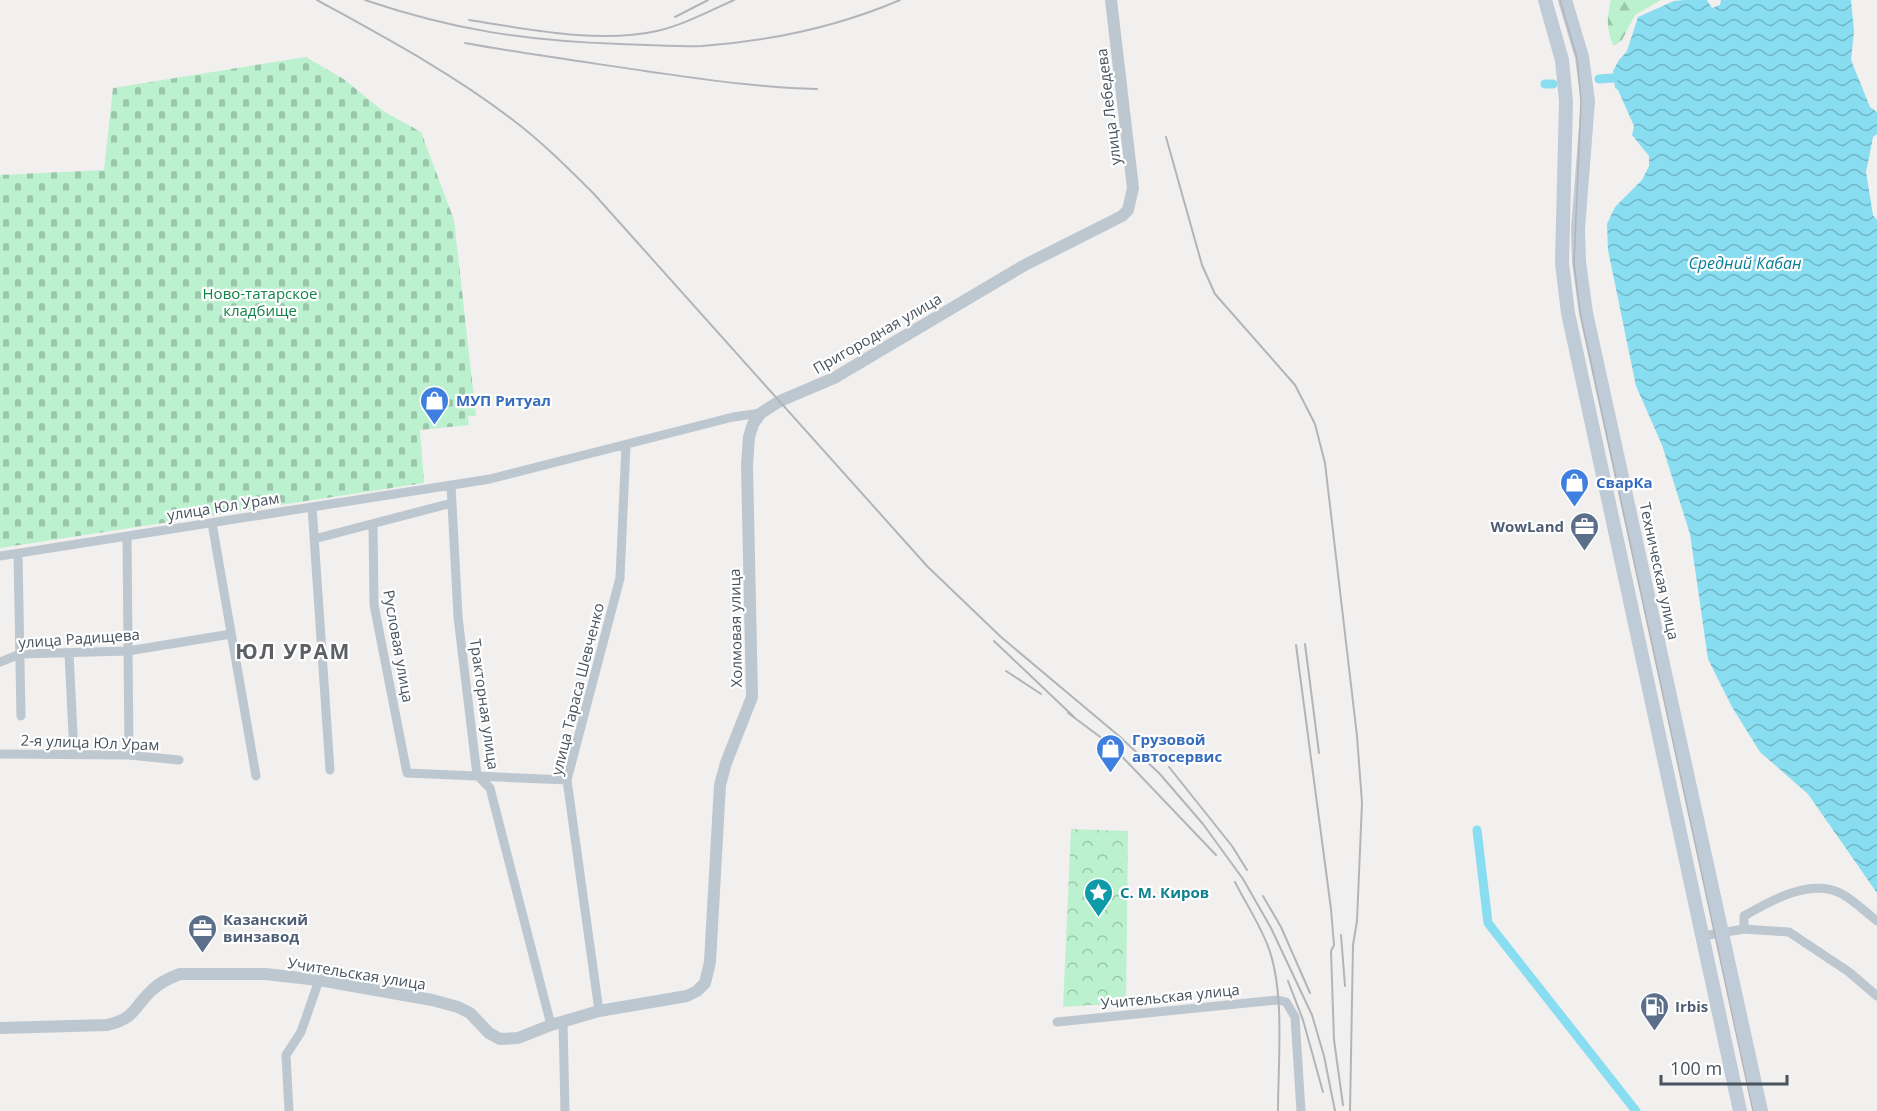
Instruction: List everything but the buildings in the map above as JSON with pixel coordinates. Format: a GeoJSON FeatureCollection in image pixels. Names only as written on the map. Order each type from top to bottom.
{"type":"FeatureCollection","features":[{"type":"Feature","properties":{"kind":"main road"},"geometry":{"type":"LineString","coordinates":[[1545,0],[1562,60],[1566,102],[1562,263],[1568,313],[1740,1111]]}},
{"type":"Feature","properties":{"kind":"main road","name":"Техническая улица"},"geometry":{"type":"LineString","coordinates":[[1565,0],[1582,57],[1588,101],[1578,230],[1579,262],[1586,313],[1761,1111]]}},
{"type":"Feature","properties":{"kind":"street","name":"улица Лебедева"},"geometry":{"type":"LineString","coordinates":[[1111,0],[1133,188],[1128,210]]}},
{"type":"Feature","properties":{"kind":"street","name":"Пригородная улица"},"geometry":{"type":"LineString","coordinates":[[451,485],[490,479],[733,417],[760,413],[780,401],[834,378],[1023,266],[1122,216],[1128,210]]}},
{"type":"Feature","properties":{"kind":"street","name":"Холмовая улица"},"geometry":{"type":"LineString","coordinates":[[705,983],[710,962],[720,785],[726,763],[752,697],[747,465],[749,437],[760,413]]}},
{"type":"Feature","properties":{"kind":"street","name":"улица Тараса Шевченко"},"geometry":{"type":"LineString","coordinates":[[598,1011],[567,780],[620,578],[626,445]]}},
{"type":"Feature","properties":{"kind":"street","name":"Тракторная улица"},"geometry":{"type":"LineString","coordinates":[[451,485],[458,617],[477,775],[490,788],[557,1023],[565,1111]]}},
{"type":"Feature","properties":{"kind":"street","name":"улица Юл Урам"},"geometry":{"type":"LineString","coordinates":[[0,556],[451,485]]}},
{"type":"Feature","properties":{"kind":"street"},"geometry":{"type":"LineString","coordinates":[[314,539],[452,503]]}},
{"type":"Feature","properties":{"kind":"street"},"geometry":{"type":"LineString","coordinates":[[312,507],[330,770]]}},
{"type":"Feature","properties":{"kind":"street"},"geometry":{"type":"LineString","coordinates":[[212,524],[256,776]]}},
{"type":"Feature","properties":{"kind":"street","name":"Русловая улица"},"geometry":{"type":"LineString","coordinates":[[373,524],[374,605],[407,773],[477,775]]}},
{"type":"Feature","properties":{"kind":"street"},"geometry":{"type":"LineString","coordinates":[[127,537],[129,755]]}},
{"type":"Feature","properties":{"kind":"street"},"geometry":{"type":"LineString","coordinates":[[18,554],[21,716]]}},
{"type":"Feature","properties":{"kind":"street","name":"улица Радищева"},"geometry":{"type":"LineString","coordinates":[[0,662],[20,654],[128,651],[231,634]]}},
{"type":"Feature","properties":{"kind":"street"},"geometry":{"type":"LineString","coordinates":[[69,653],[74,754]]}},
{"type":"Feature","properties":{"kind":"street","name":"2-я улица Юл Урам"},"geometry":{"type":"LineString","coordinates":[[0,754],[129,755],[179,760]]}},
{"type":"Feature","properties":{"kind":"street"},"geometry":{"type":"LineString","coordinates":[[477,775],[567,780]]}},
{"type":"Feature","properties":{"kind":"street"},"geometry":{"type":"LineString","coordinates":[[1743,929],[1744,916],[1805,888],[1820,888],[1840,893],[1877,921]]}},
{"type":"Feature","properties":{"kind":"street"},"geometry":{"type":"LineString","coordinates":[[1703,936],[1743,929],[1790,932],[1849,972],[1877,996]]}},
{"type":"Feature","properties":{"kind":"street","name":"Учительская улица"},"geometry":{"type":"LineString","coordinates":[[0,1029],[107,1025],[122,1021],[134,1013],[149,992],[167,979],[180,974],[265,974],[432,1000],[470,1013],[489,1033],[500,1039],[518,1038],[598,1011],[687,996],[697,991],[705,983]]}},
{"type":"Feature","properties":{"kind":"street"},"geometry":{"type":"LineString","coordinates":[[289,1111],[286,1055],[301,1032],[319,981]]}},
{"type":"Feature","properties":{"kind":"street","name":"Учительская улица"},"geometry":{"type":"LineString","coordinates":[[1056,1022],[1278,1000],[1286,1002],[1294,1017],[1301,1111]]}},
{"type":"Feature","properties":{"kind":"green space"},"geometry":{"type":"Polygon","coordinates":[[[1611,0],[1661,0],[1635,15],[1622,40],[1613,45],[1608,22],[1611,0]]]}},
{"type":"Feature","properties":{"kind":"green space","name":"Ново-татарское кладбище"},"geometry":{"type":"Polygon","coordinates":[[[306,57],[345,80],[383,111],[421,132],[454,220],[476,416],[468,416],[469,425],[420,430],[424,483],[0,548],[0,175],[104,170],[113,88],[306,57]]]}},
{"type":"Feature","properties":{"kind":"green space"},"geometry":{"type":"Polygon","coordinates":[[[1071,829],[1128,831],[1126,1003],[1063,1007],[1071,829]]]}},
{"type":"Feature","properties":{"kind":"water","name":"Средний Кабан"},"geometry":{"type":"Polygon","coordinates":[[[1707,0],[1712,8],[1720,5],[1721,0],[1851,0],[1854,31],[1851,60],[1870,107],[1877,112],[1877,134],[1873,137],[1866,172],[1873,215],[1877,220],[1877,893],[1808,794],[1760,752],[1732,707],[1708,659],[1690,534],[1662,445],[1636,386],[1608,250],[1607,224],[1615,207],[1642,180],[1649,166],[1649,156],[1632,135],[1634,126],[1615,88],[1613,71],[1627,51],[1638,17],[1674,1],[1707,0]]]}},
{"type":"Feature","properties":{"kind":"waterway"},"geometry":{"type":"LineString","coordinates":[[1599,79],[1614,78]]}},
{"type":"Feature","properties":{"kind":"waterway"},"geometry":{"type":"LineString","coordinates":[[1545,84],[1553,84]]}},
{"type":"Feature","properties":{"kind":"waterway"},"geometry":{"type":"LineString","coordinates":[[1477,830],[1488,923],[1636,1111]]}},
{"type":"Feature","properties":{"kind":"tram line"},"geometry":{"type":"LineString","coordinates":[[1560,0],[1577,58],[1581,101],[1574,263],[1580,312],[1753,1111]]}},
{"type":"Feature","properties":{"kind":"railway"},"geometry":{"type":"LineString","coordinates":[[317,0],[417,56],[466,87],[513,120],[555,156],[594,194],[927,566],[1001,637],[1119,736],[1159,773],[1203,824],[1243,879],[1271,928],[1312,1015],[1324,1056],[1335,1111]]}},
{"type":"Feature","properties":{"kind":"railway"},"geometry":{"type":"LineString","coordinates":[[365,0],[429,19],[522,37],[682,46],[727,44],[803,31],[852,18],[900,0]]}},
{"type":"Feature","properties":{"kind":"railway"},"geometry":{"type":"LineString","coordinates":[[675,17],[708,0]]}},
{"type":"Feature","properties":{"kind":"railway"},"geometry":{"type":"LineString","coordinates":[[469,20],[563,34],[635,35],[676,25],[734,0]]}},
{"type":"Feature","properties":{"kind":"railway"},"geometry":{"type":"LineString","coordinates":[[465,43],[709,80],[817,89]]}},
{"type":"Feature","properties":{"kind":"railway"},"geometry":{"type":"LineString","coordinates":[[1166,137],[1202,265],[1215,294],[1295,385],[1315,424],[1325,463],[1357,736],[1362,803],[1357,921],[1353,945],[1350,1111]]}},
{"type":"Feature","properties":{"kind":"railway"},"geometry":{"type":"LineString","coordinates":[[994,641],[1074,717]]}},
{"type":"Feature","properties":{"kind":"railway"},"geometry":{"type":"LineString","coordinates":[[1305,644],[1319,753]]}},
{"type":"Feature","properties":{"kind":"railway"},"geometry":{"type":"LineString","coordinates":[[1296,645],[1331,909],[1334,945],[1331,951],[1334,1040],[1343,1105]]}},
{"type":"Feature","properties":{"kind":"railway"},"geometry":{"type":"LineString","coordinates":[[1006,671],[1041,694]]}},
{"type":"Feature","properties":{"kind":"railway"},"geometry":{"type":"LineString","coordinates":[[1068,713],[1111,745],[1216,855]]}},
{"type":"Feature","properties":{"kind":"railway"},"geometry":{"type":"LineString","coordinates":[[1169,767],[1232,846],[1247,870]]}},
{"type":"Feature","properties":{"kind":"railway"},"geometry":{"type":"LineString","coordinates":[[1235,882],[1262,932],[1274,967],[1280,1028],[1278,1111]]}},
{"type":"Feature","properties":{"kind":"railway"},"geometry":{"type":"LineString","coordinates":[[1263,896],[1281,927],[1310,993]]}},
{"type":"Feature","properties":{"kind":"railway"},"geometry":{"type":"LineString","coordinates":[[1341,935],[1345,986]]}},
{"type":"Feature","properties":{"kind":"railway"},"geometry":{"type":"LineString","coordinates":[[1288,981],[1303,1020],[1323,1092]]}},
{"type":"Feature","properties":{"kind":"place","name":"МУП Ритуал"},"geometry":{"type":"Point","coordinates":[435,426]}},
{"type":"Feature","properties":{"kind":"place","name":"СварКа"},"geometry":{"type":"Point","coordinates":[1575,508]}},
{"type":"Feature","properties":{"kind":"place","name":"WowLand"},"geometry":{"type":"Point","coordinates":[1585,552]}},
{"type":"Feature","properties":{"kind":"place","name":"Грузовой автосервис"},"geometry":{"type":"Point","coordinates":[1111,774]}},
{"type":"Feature","properties":{"kind":"place","name":"С. М. Киров"},"geometry":{"type":"Point","coordinates":[1099,918]}},
{"type":"Feature","properties":{"kind":"place","name":"Казанский винзавод"},"geometry":{"type":"Point","coordinates":[202,954]}},
{"type":"Feature","properties":{"kind":"place","name":"Irbis"},"geometry":{"type":"Point","coordinates":[1654,1032]}},
{"type":"Feature","properties":{"kind":"district","name":"ЮЛ УРАМ"},"geometry":{"type":"Point","coordinates":[293,651]}}]}
